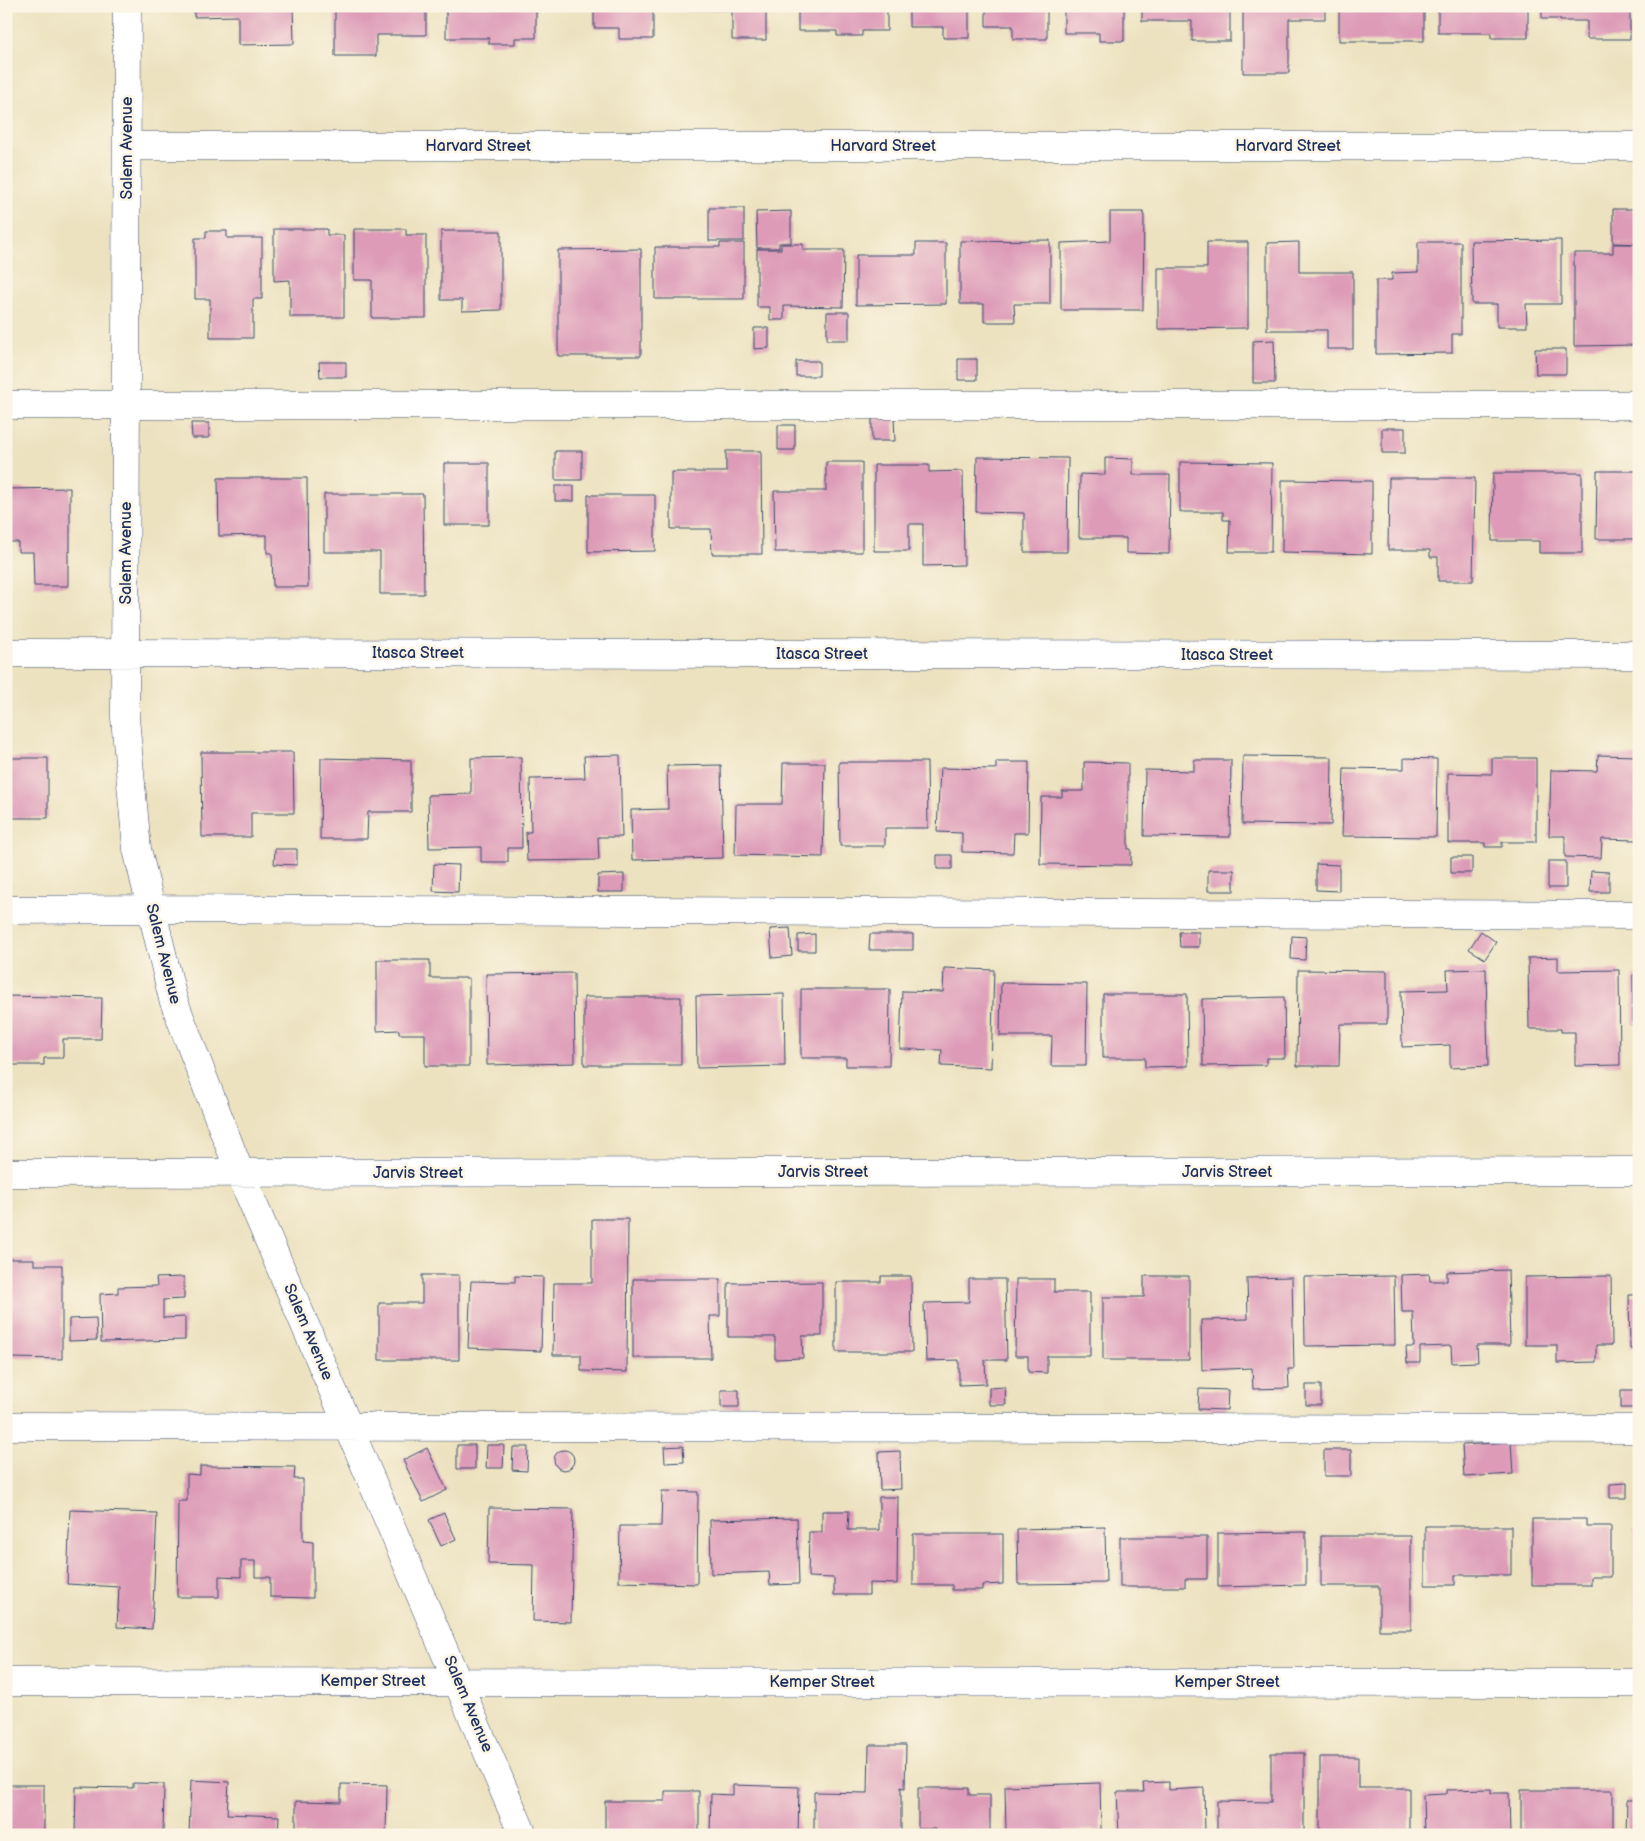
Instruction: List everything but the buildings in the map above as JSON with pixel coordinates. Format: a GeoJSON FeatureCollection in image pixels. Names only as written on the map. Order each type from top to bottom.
{"type":"FeatureCollection","features":[{"type":"Feature","properties":{"kind":"street","name":"Salem Avenue"},"geometry":{"type":"LineString","coordinates":[[127,6],[125,718],[137,849],[173,998],[240,1173],[523,1835]]}},
{"type":"Feature","properties":{"kind":"street","name":"Harvard Street"},"geometry":{"type":"LineString","coordinates":[[127,146],[1639,146]]}},
{"type":"Feature","properties":{"kind":"street"},"geometry":{"type":"LineString","coordinates":[[6,405],[1639,404]]}},
{"type":"Feature","properties":{"kind":"street","name":"Itasca Street"},"geometry":{"type":"LineString","coordinates":[[6,653],[1639,655]]}},
{"type":"Feature","properties":{"kind":"street"},"geometry":{"type":"LineString","coordinates":[[6,910],[1639,915]]}},
{"type":"Feature","properties":{"kind":"street","name":"Jarvis Street"},"geometry":{"type":"LineString","coordinates":[[6,1173],[1639,1171]]}},
{"type":"Feature","properties":{"kind":"street"},"geometry":{"type":"LineString","coordinates":[[6,1426],[349,1428],[1639,1428]]}},
{"type":"Feature","properties":{"kind":"street","name":"Kemper Street"},"geometry":{"type":"LineString","coordinates":[[6,1682],[1639,1683]]}}]}
